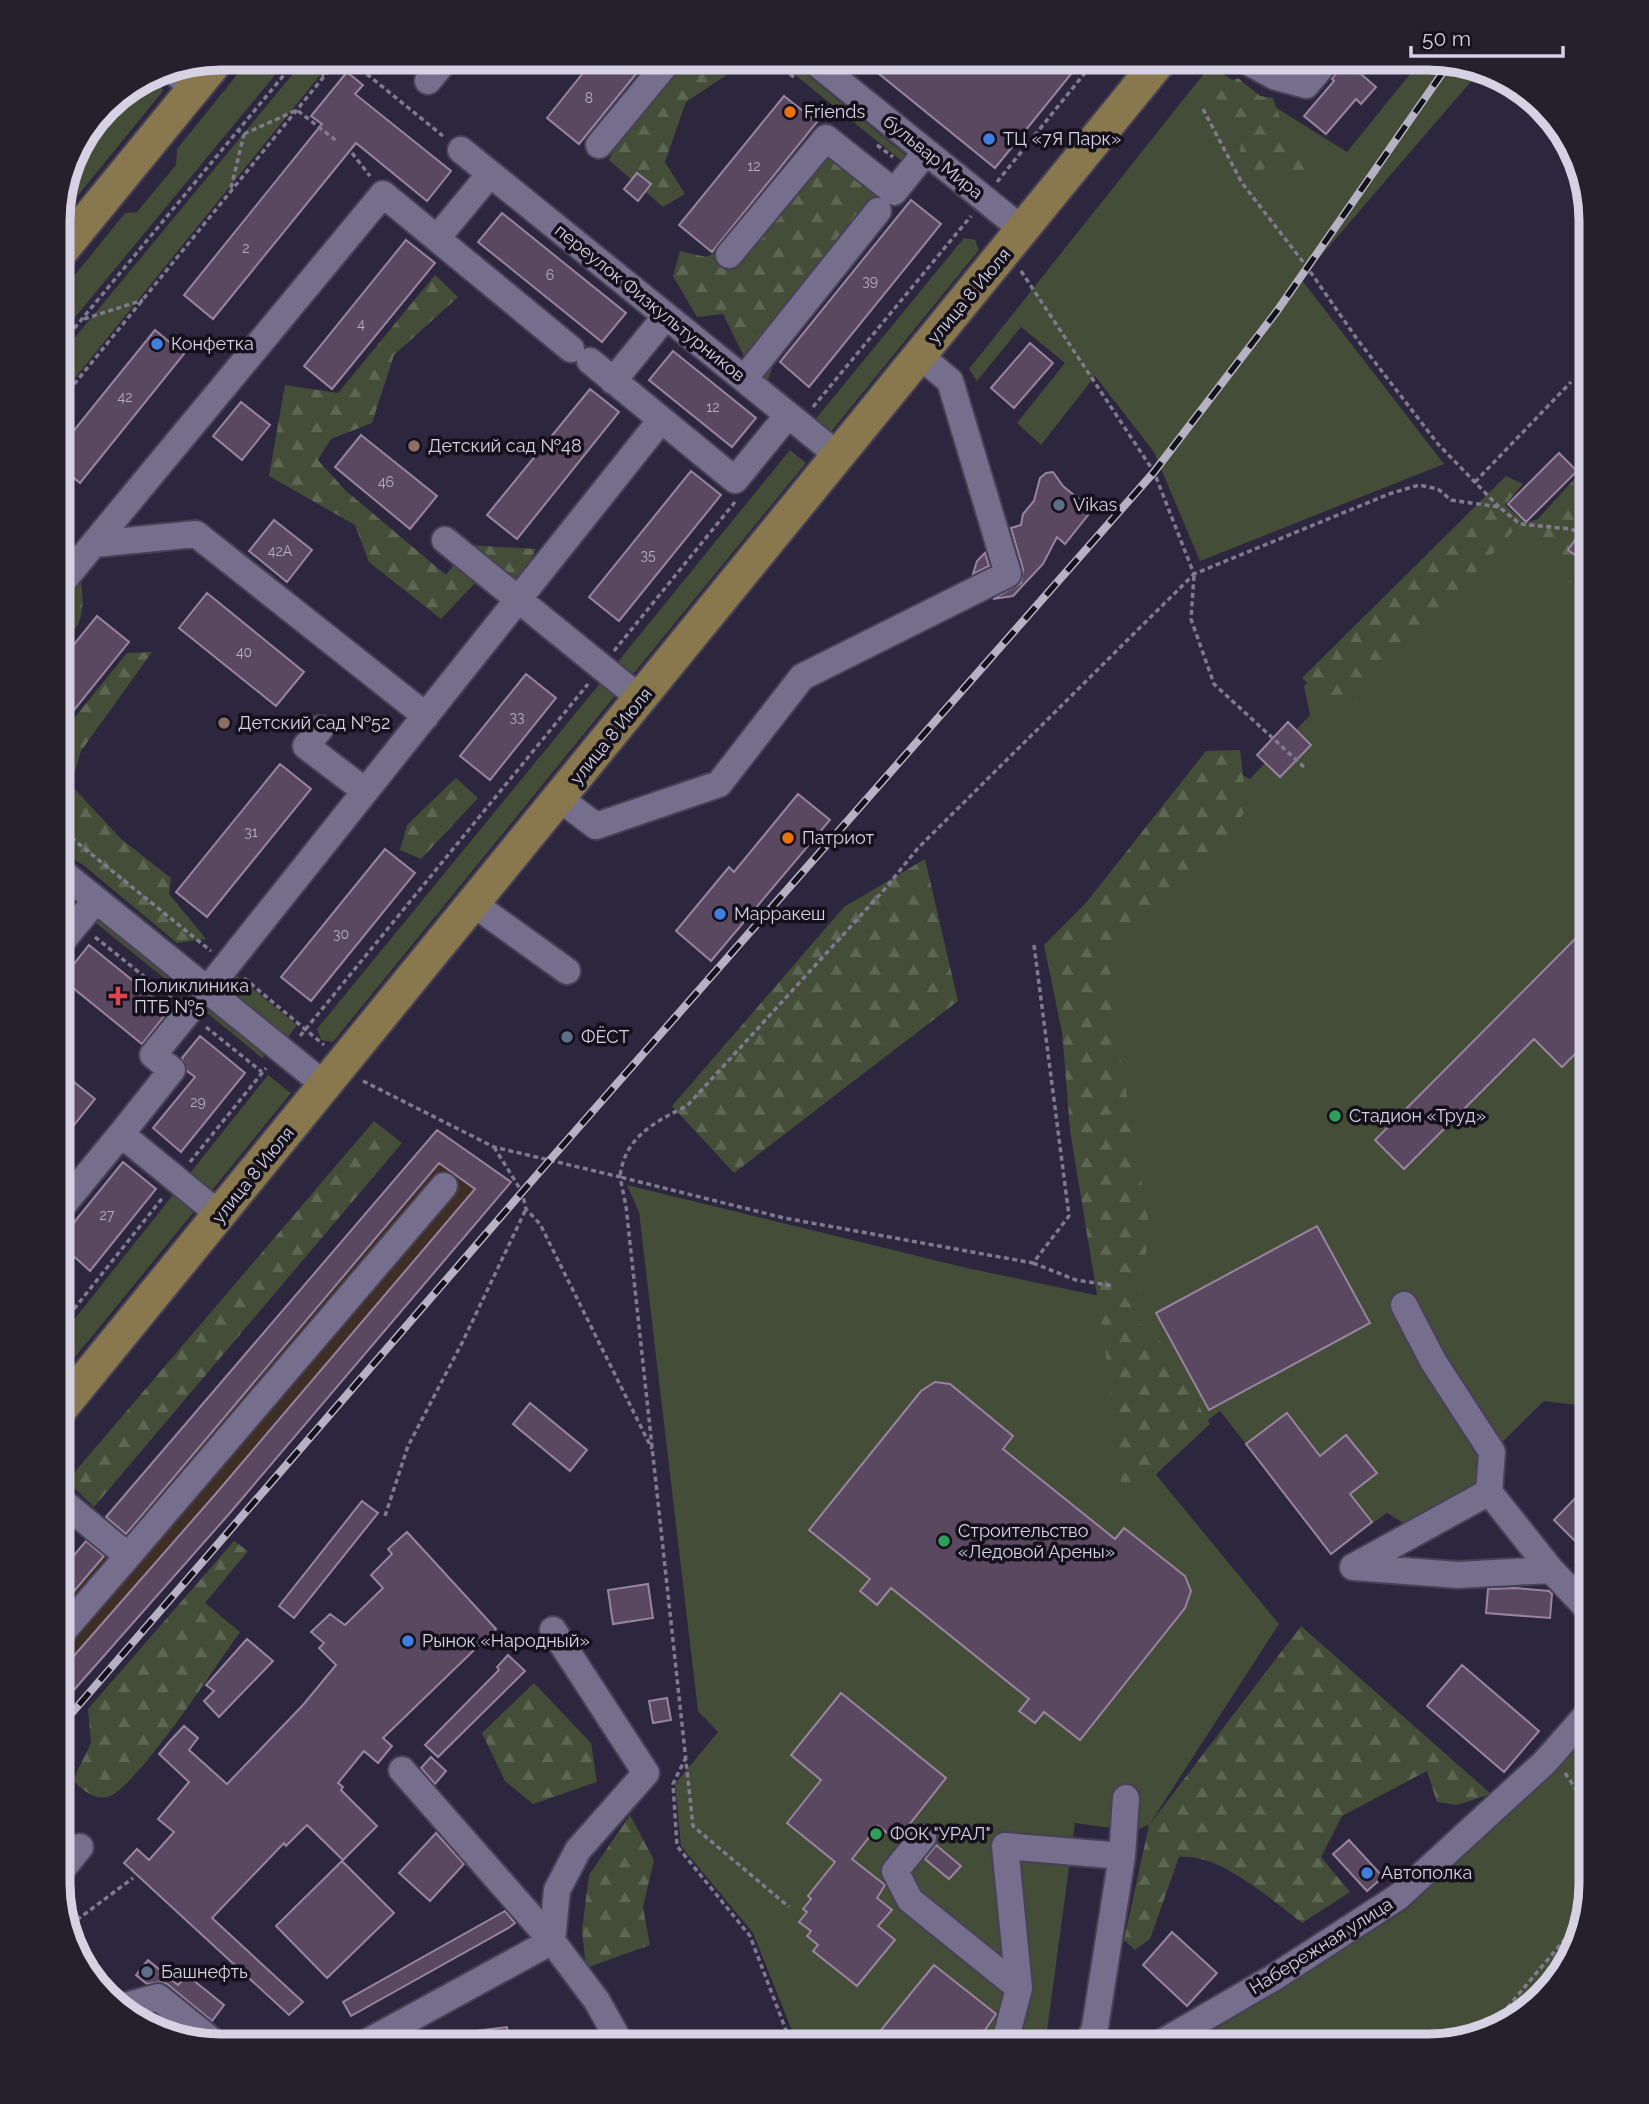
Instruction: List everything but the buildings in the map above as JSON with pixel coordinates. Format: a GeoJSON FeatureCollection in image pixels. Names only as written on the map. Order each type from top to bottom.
{"type":"FeatureCollection","features":[{"type":"Feature","properties":{"kind":"main road","name":"улица 8 Июля"},"geometry":{"type":"LineString","coordinates":[[70,1397],[1015,240],[1143,70]]}},
{"type":"Feature","properties":{"kind":"main road"},"geometry":{"type":"LineString","coordinates":[[70,238],[182,78]]}},
{"type":"Feature","properties":{"kind":"street"},"geometry":{"type":"LineString","coordinates":[[428,81],[437,70]]}},
{"type":"Feature","properties":{"kind":"street"},"geometry":{"type":"LineString","coordinates":[[599,145],[660,70]]}},
{"type":"Feature","properties":{"kind":"street","name":"бульвар Мира"},"geometry":{"type":"LineString","coordinates":[[825,70],[984,198],[1015,240]]}},
{"type":"Feature","properties":{"kind":"street"},"geometry":{"type":"LineString","coordinates":[[1263,70],[1276,77],[1306,85],[1319,70]]}},
{"type":"Feature","properties":{"kind":"street"},"geometry":{"type":"LineString","coordinates":[[729,256],[826,138],[894,192],[926,152]]}},
{"type":"Feature","properties":{"kind":"street","name":"переулок Физкультурников"},"geometry":{"type":"LineString","coordinates":[[461,150],[839,456]]}},
{"type":"Feature","properties":{"kind":"street"},"geometry":{"type":"LineString","coordinates":[[437,238],[490,174]]}},
{"type":"Feature","properties":{"kind":"street"},"geometry":{"type":"LineString","coordinates":[[70,573],[383,194],[735,480],[793,419]]}},
{"type":"Feature","properties":{"kind":"street"},"geometry":{"type":"LineString","coordinates":[[744,379],[878,211]]}},
{"type":"Feature","properties":{"kind":"street"},"geometry":{"type":"LineString","coordinates":[[613,381],[666,316]]}},
{"type":"Feature","properties":{"kind":"street"},"geometry":{"type":"LineString","coordinates":[[560,799],[596,826],[719,784],[802,677],[1008,574],[950,381],[920,356]]}},
{"type":"Feature","properties":{"kind":"street"},"geometry":{"type":"LineString","coordinates":[[207,990],[661,420]]}},
{"type":"Feature","properties":{"kind":"street"},"geometry":{"type":"LineString","coordinates":[[94,544],[196,534],[426,716]]}},
{"type":"Feature","properties":{"kind":"street"},"geometry":{"type":"LineString","coordinates":[[445,540],[641,699]]}},
{"type":"Feature","properties":{"kind":"street"},"geometry":{"type":"LineString","coordinates":[[320,730],[306,746],[365,791]]}},
{"type":"Feature","properties":{"kind":"street"},"geometry":{"type":"LineString","coordinates":[[70,879],[207,990],[335,1075]]}},
{"type":"Feature","properties":{"kind":"street"},"geometry":{"type":"LineString","coordinates":[[70,931],[96,900]]}},
{"type":"Feature","properties":{"kind":"street"},"geometry":{"type":"LineString","coordinates":[[474,904],[566,971]]}},
{"type":"Feature","properties":{"kind":"street"},"geometry":{"type":"LineString","coordinates":[[70,1196],[172,1070],[153,1055],[188,1012]]}},
{"type":"Feature","properties":{"kind":"street"},"geometry":{"type":"LineString","coordinates":[[121,1134],[220,1215]]}},
{"type":"Feature","properties":{"kind":"street"},"geometry":{"type":"LineString","coordinates":[[70,1623],[444,1186]]}},
{"type":"Feature","properties":{"kind":"street"},"geometry":{"type":"LineString","coordinates":[[1404,1305],[1433,1361],[1492,1452],[1489,1492],[1551,1570],[1579,1599]]}},
{"type":"Feature","properties":{"kind":"street"},"geometry":{"type":"LineString","coordinates":[[1489,1492],[1353,1567],[1458,1575],[1551,1570]]}},
{"type":"Feature","properties":{"kind":"street"},"geometry":{"type":"LineString","coordinates":[[70,1508],[128,1556]]}},
{"type":"Feature","properties":{"kind":"street"},"geometry":{"type":"LineString","coordinates":[[552,1941],[557,1890],[578,1850],[646,1773],[553,1630]]}},
{"type":"Feature","properties":{"kind":"street","name":"Набережная улица"},"geometry":{"type":"LineString","coordinates":[[1177,2034],[1273,1978],[1398,1898],[1551,1755],[1579,1724]]}},
{"type":"Feature","properties":{"kind":"street"},"geometry":{"type":"LineString","coordinates":[[402,1770],[552,1941],[597,2001],[615,2034]]}},
{"type":"Feature","properties":{"kind":"street"},"geometry":{"type":"LineString","coordinates":[[1092,2034],[1122,1856],[1126,1798]]}},
{"type":"Feature","properties":{"kind":"street"},"geometry":{"type":"LineString","coordinates":[[923,1837],[895,1871],[911,1899],[1019,1988]]}},
{"type":"Feature","properties":{"kind":"street"},"geometry":{"type":"LineString","coordinates":[[1007,2034],[1019,1988],[1005,1846],[1122,1856]]}},
{"type":"Feature","properties":{"kind":"street"},"geometry":{"type":"LineString","coordinates":[[70,1859],[80,1847]]}},
{"type":"Feature","properties":{"kind":"street"},"geometry":{"type":"LineString","coordinates":[[382,2034],[552,1941]]}},
{"type":"Feature","properties":{"kind":"street"},"geometry":{"type":"LineString","coordinates":[[131,2004],[158,1997],[202,2033]]}},
{"type":"Feature","properties":{"kind":"path"},"geometry":{"type":"LineString","coordinates":[[70,334],[290,70]]}},
{"type":"Feature","properties":{"kind":"path"},"geometry":{"type":"LineString","coordinates":[[316,70],[324,76]]}},
{"type":"Feature","properties":{"kind":"path"},"geometry":{"type":"LineString","coordinates":[[70,389],[329,70]]}},
{"type":"Feature","properties":{"kind":"path"},"geometry":{"type":"LineString","coordinates":[[362,70],[461,150]]}},
{"type":"Feature","properties":{"kind":"path"},"geometry":{"type":"LineString","coordinates":[[793,419],[984,198],[1087,70]]}},
{"type":"Feature","properties":{"kind":"path"},"geometry":{"type":"LineString","coordinates":[[1203,109],[1242,183],[1438,444],[1499,507],[1520,524],[1571,529],[1579,533]]}},
{"type":"Feature","properties":{"kind":"path"},"geometry":{"type":"LineString","coordinates":[[244,134],[297,110]]}},
{"type":"Feature","properties":{"kind":"path"},"geometry":{"type":"LineString","coordinates":[[297,110],[338,142]]}},
{"type":"Feature","properties":{"kind":"path"},"geometry":{"type":"LineString","coordinates":[[239,131],[244,134]]}},
{"type":"Feature","properties":{"kind":"path"},"geometry":{"type":"LineString","coordinates":[[230,192],[244,134]]}},
{"type":"Feature","properties":{"kind":"path"},"geometry":{"type":"LineString","coordinates":[[352,153],[383,194]]}},
{"type":"Feature","properties":{"kind":"path"},"geometry":{"type":"LineString","coordinates":[[1015,240],[1154,472],[1195,574],[1191,619],[1214,684],[1304,767]]}},
{"type":"Feature","properties":{"kind":"path"},"geometry":{"type":"LineString","coordinates":[[82,319],[143,300]]}},
{"type":"Feature","properties":{"kind":"path"},"geometry":{"type":"LineString","coordinates":[[1475,482],[1571,382]]}},
{"type":"Feature","properties":{"kind":"path"},"geometry":{"type":"LineString","coordinates":[[789,1907],[693,1826],[654,1454],[626,1206],[620,1177],[622,1159],[639,1134],[658,1120],[687,1106],[884,890],[918,848],[1195,574],[1388,494],[1419,485],[1438,489],[1451,500],[1499,507]]}},
{"type":"Feature","properties":{"kind":"path"},"geometry":{"type":"LineString","coordinates":[[70,837],[307,1029],[739,498]]}},
{"type":"Feature","properties":{"kind":"path"},"geometry":{"type":"LineString","coordinates":[[70,1314],[262,1072],[77,922]]}},
{"type":"Feature","properties":{"kind":"path"},"geometry":{"type":"LineString","coordinates":[[1033,1263],[1069,1216],[1034,945]]}},
{"type":"Feature","properties":{"kind":"path"},"geometry":{"type":"LineString","coordinates":[[335,1075],[369,1086],[494,1147],[784,1218],[1033,1263],[1076,1280],[1114,1286]]}},
{"type":"Feature","properties":{"kind":"path"},"geometry":{"type":"LineString","coordinates":[[494,1147],[522,1192],[526,1209],[540,1224],[654,1454]]}},
{"type":"Feature","properties":{"kind":"path"},"geometry":{"type":"LineString","coordinates":[[385,1516],[408,1446],[526,1209]]}},
{"type":"Feature","properties":{"kind":"path"},"geometry":{"type":"LineString","coordinates":[[687,1755],[673,1784],[677,1846],[750,1936],[787,2034]]}},
{"type":"Feature","properties":{"kind":"path"},"geometry":{"type":"LineString","coordinates":[[1551,1755],[1579,1794]]}},
{"type":"Feature","properties":{"kind":"path"},"geometry":{"type":"LineString","coordinates":[[75,1922],[133,1878]]}},
{"type":"Feature","properties":{"kind":"path"},"geometry":{"type":"LineString","coordinates":[[1500,2016],[1571,1932]]}},
{"type":"Feature","properties":{"kind":"shaded area"},"geometry":{"type":"Polygon","coordinates":[[[437,1130],[511,1182],[229,1514],[70,1694],[70,1560],[437,1130]]]}},
{"type":"Feature","properties":{"kind":"green space"},"geometry":{"type":"Polygon","coordinates":[[[241,70],[279,70],[70,323],[70,281],[125,213],[137,212],[176,165],[177,149],[241,70]]]}},
{"type":"Feature","properties":{"kind":"green space"},"geometry":{"type":"Polygon","coordinates":[[[296,70],[324,70],[70,384],[70,343],[296,70]]]}},
{"type":"Feature","properties":{"kind":"green space"},"geometry":{"type":"Polygon","coordinates":[[[661,70],[726,70],[728,74],[686,102],[665,162],[685,194],[663,207],[609,160],[624,128],[661,70]]]}},
{"type":"Feature","properties":{"kind":"green space"},"geometry":{"type":"Polygon","coordinates":[[[789,70],[801,70],[909,158],[908,166],[789,70]]]}},
{"type":"Feature","properties":{"kind":"green space"},"geometry":{"type":"Polygon","coordinates":[[[1207,70],[1216,70],[1347,152],[1413,70],[1448,71],[1475,77],[1301,279],[1444,464],[1200,561],[1154,452],[1095,376],[1041,445],[1017,423],[1065,363],[1021,327],[977,381],[969,369],[1207,70]]]}},
{"type":"Feature","properties":{"kind":"green space"},"geometry":{"type":"Polygon","coordinates":[[[1238,78],[1260,96],[1273,98],[1287,138],[1312,152],[1324,173],[1295,186],[1280,161],[1253,174],[1237,163],[1243,135],[1234,117],[1216,110],[1211,88],[1238,78]]]}},
{"type":"Feature","properties":{"kind":"green space"},"geometry":{"type":"Polygon","coordinates":[[[159,83],[163,91],[76,198],[72,197],[81,163],[89,148],[125,104],[159,83]]]}},
{"type":"Feature","properties":{"kind":"green space"},"geometry":{"type":"Polygon","coordinates":[[[824,127],[889,185],[790,315],[768,380],[754,377],[723,314],[697,317],[673,276],[680,251],[706,257],[727,247],[824,127]]]}},
{"type":"Feature","properties":{"kind":"green space"},"geometry":{"type":"Polygon","coordinates":[[[964,238],[975,240],[979,250],[830,433],[814,421],[964,238]]]}},
{"type":"Feature","properties":{"kind":"green space"},"geometry":{"type":"Polygon","coordinates":[[[435,275],[458,297],[394,355],[372,423],[331,439],[318,460],[345,490],[446,575],[469,545],[536,549],[519,583],[474,584],[441,619],[369,562],[355,525],[269,476],[285,385],[338,393],[435,275]]]}},
{"type":"Feature","properties":{"kind":"green space"},"geometry":{"type":"Polygon","coordinates":[[[790,450],[806,463],[634,673],[612,669],[790,450]]]}},
{"type":"Feature","properties":{"kind":"green space"},"geometry":{"type":"Polygon","coordinates":[[[1506,476],[1523,484],[1505,505],[1525,523],[1538,519],[1579,476],[1579,592],[1516,528],[1343,717],[1302,678],[1506,476]]]}},
{"type":"Feature","properties":{"kind":"green space","name":"Стадион «Труд»"},"geometry":{"type":"Polygon","coordinates":[[[1470,518],[1579,541],[1579,1405],[1544,1401],[1492,1452],[1478,1482],[1407,1525],[1387,1513],[1331,1552],[1220,1411],[1187,1436],[1116,1295],[1044,945],[1223,765],[1250,779],[1265,763],[1257,755],[1288,722],[1296,730],[1310,715],[1304,686],[1470,518]]]}},
{"type":"Feature","properties":{"kind":"green space"},"geometry":{"type":"Polygon","coordinates":[[[70,536],[82,586],[83,601],[77,626],[70,634],[70,536]]]}},
{"type":"Feature","properties":{"kind":"green space"},"geometry":{"type":"Polygon","coordinates":[[[152,652],[81,751],[71,785],[120,838],[171,878],[169,894],[206,939],[177,943],[82,864],[70,858],[70,723],[127,653],[152,652]]]}},
{"type":"Feature","properties":{"kind":"green space"},"geometry":{"type":"Polygon","coordinates":[[[606,676],[614,697],[333,1042],[321,1040],[317,1029],[606,676]]]}},
{"type":"Feature","properties":{"kind":"green space"},"geometry":{"type":"Polygon","coordinates":[[[1240,750],[1247,809],[1190,886],[1107,946],[1121,1061],[1150,1231],[1133,1323],[1150,1326],[1210,1424],[1124,1504],[1103,1332],[1070,1130],[1055,942],[1206,751],[1240,750]]]}},
{"type":"Feature","properties":{"kind":"green space"},"geometry":{"type":"Polygon","coordinates":[[[456,778],[478,798],[421,859],[400,850],[407,825],[456,778]]]}},
{"type":"Feature","properties":{"kind":"green space"},"geometry":{"type":"Polygon","coordinates":[[[925,859],[958,1001],[734,1173],[672,1106],[844,907],[925,859]]]}},
{"type":"Feature","properties":{"kind":"green space"},"geometry":{"type":"Polygon","coordinates":[[[96,915],[193,993],[189,998],[92,920],[96,915]]]}},
{"type":"Feature","properties":{"kind":"green space"},"geometry":{"type":"Polygon","coordinates":[[[231,971],[297,1025],[285,1041],[218,987],[231,971]]]}},
{"type":"Feature","properties":{"kind":"green space"},"geometry":{"type":"Polygon","coordinates":[[[205,1003],[267,1053],[262,1058],[201,1008],[205,1003]]]}},
{"type":"Feature","properties":{"kind":"green space"},"geometry":{"type":"Polygon","coordinates":[[[268,1075],[291,1093],[209,1194],[187,1177],[268,1075]]]}},
{"type":"Feature","properties":{"kind":"green space"},"geometry":{"type":"Polygon","coordinates":[[[374,1121],[402,1143],[94,1507],[70,1484],[70,1477],[374,1121]]]}},
{"type":"Feature","properties":{"kind":"green space","name":"Строительство «Ледовой Арены»"},"geometry":{"type":"Polygon","coordinates":[[[627,1185],[967,1268],[1109,1298],[1157,1476],[1279,1624],[1149,1825],[1133,1831],[1075,1823],[1047,2034],[793,2034],[753,1933],[681,1846],[675,1784],[718,1732],[698,1711],[639,1212],[627,1185]]]}},
{"type":"Feature","properties":{"kind":"green space"},"geometry":{"type":"Polygon","coordinates":[[[176,1191],[197,1208],[70,1363],[70,1325],[176,1191]]]}},
{"type":"Feature","properties":{"kind":"green space"},"geometry":{"type":"Polygon","coordinates":[[[234,1541],[248,1551],[205,1603],[240,1632],[178,1721],[140,1769],[110,1796],[90,1794],[73,1780],[91,1743],[88,1709],[234,1541]]]}},
{"type":"Feature","properties":{"kind":"green space"},"geometry":{"type":"Polygon","coordinates":[[[1301,1626],[1491,1794],[1457,1805],[1437,1802],[1427,1771],[1342,1816],[1321,1857],[1350,1892],[1302,1923],[1260,1890],[1227,1869],[1194,1857],[1179,1857],[1150,1939],[1135,1950],[1124,1940],[1149,1825],[1301,1626]]]}},
{"type":"Feature","properties":{"kind":"green space"},"geometry":{"type":"Polygon","coordinates":[[[534,1683],[591,1743],[597,1782],[533,1804],[505,1781],[482,1733],[534,1683]]]}},
{"type":"Feature","properties":{"kind":"green space"},"geometry":{"type":"Polygon","coordinates":[[[1579,1741],[1578,1903],[1571,1932],[1554,1967],[1528,1997],[1486,2023],[1448,2033],[1208,2034],[1406,1910],[1552,1771],[1579,1741]]]}},
{"type":"Feature","properties":{"kind":"green space"},"geometry":{"type":"Polygon","coordinates":[[[630,1815],[654,1860],[643,1907],[650,1945],[586,1968],[582,1930],[589,1875],[630,1815]]]}},
{"type":"Feature","properties":{"kind":"railway"},"geometry":{"type":"LineString","coordinates":[[70,1715],[549,1161],[1154,472],[1277,311],[1444,71]]}},
{"type":"Feature","properties":{"kind":"place","name":"Friends"},"geometry":{"type":"Point","coordinates":[790,112]}},
{"type":"Feature","properties":{"kind":"place","name":"ТЦ «7Я Парк»"},"geometry":{"type":"Point","coordinates":[989,139]}},
{"type":"Feature","properties":{"kind":"place","name":"Конфетка"},"geometry":{"type":"Point","coordinates":[157,344]}},
{"type":"Feature","properties":{"kind":"place","name":"Детский сад №48"},"geometry":{"type":"Point","coordinates":[414,446]}},
{"type":"Feature","properties":{"kind":"place","name":"Vikas"},"geometry":{"type":"Point","coordinates":[1059,505]}},
{"type":"Feature","properties":{"kind":"place","name":"Детский сад №52"},"geometry":{"type":"Point","coordinates":[224,723]}},
{"type":"Feature","properties":{"kind":"place","name":"Патриот"},"geometry":{"type":"Point","coordinates":[788,838]}},
{"type":"Feature","properties":{"kind":"place","name":"Марракеш"},"geometry":{"type":"Point","coordinates":[720,914]}},
{"type":"Feature","properties":{"kind":"place","name":"Поликлиника ПТБ №5"},"geometry":{"type":"Point","coordinates":[118,996]}},
{"type":"Feature","properties":{"kind":"place","name":"ФЁСТ"},"geometry":{"type":"Point","coordinates":[567,1037]}},
{"type":"Feature","properties":{"kind":"place","name":"Стадион «Труд»"},"geometry":{"type":"Point","coordinates":[1335,1116]}},
{"type":"Feature","properties":{"kind":"place","name":"Строительство «Ледовой Арены»"},"geometry":{"type":"Point","coordinates":[944,1541]}},
{"type":"Feature","properties":{"kind":"place","name":"Рынок «Народный»"},"geometry":{"type":"Point","coordinates":[408,1641]}},
{"type":"Feature","properties":{"kind":"place","name":"ФОК \"УРАЛ\""},"geometry":{"type":"Point","coordinates":[876,1834]}},
{"type":"Feature","properties":{"kind":"place","name":"Автополка"},"geometry":{"type":"Point","coordinates":[1367,1873]}},
{"type":"Feature","properties":{"kind":"place","name":"Башнефть"},"geometry":{"type":"Point","coordinates":[147,1972]}}]}
